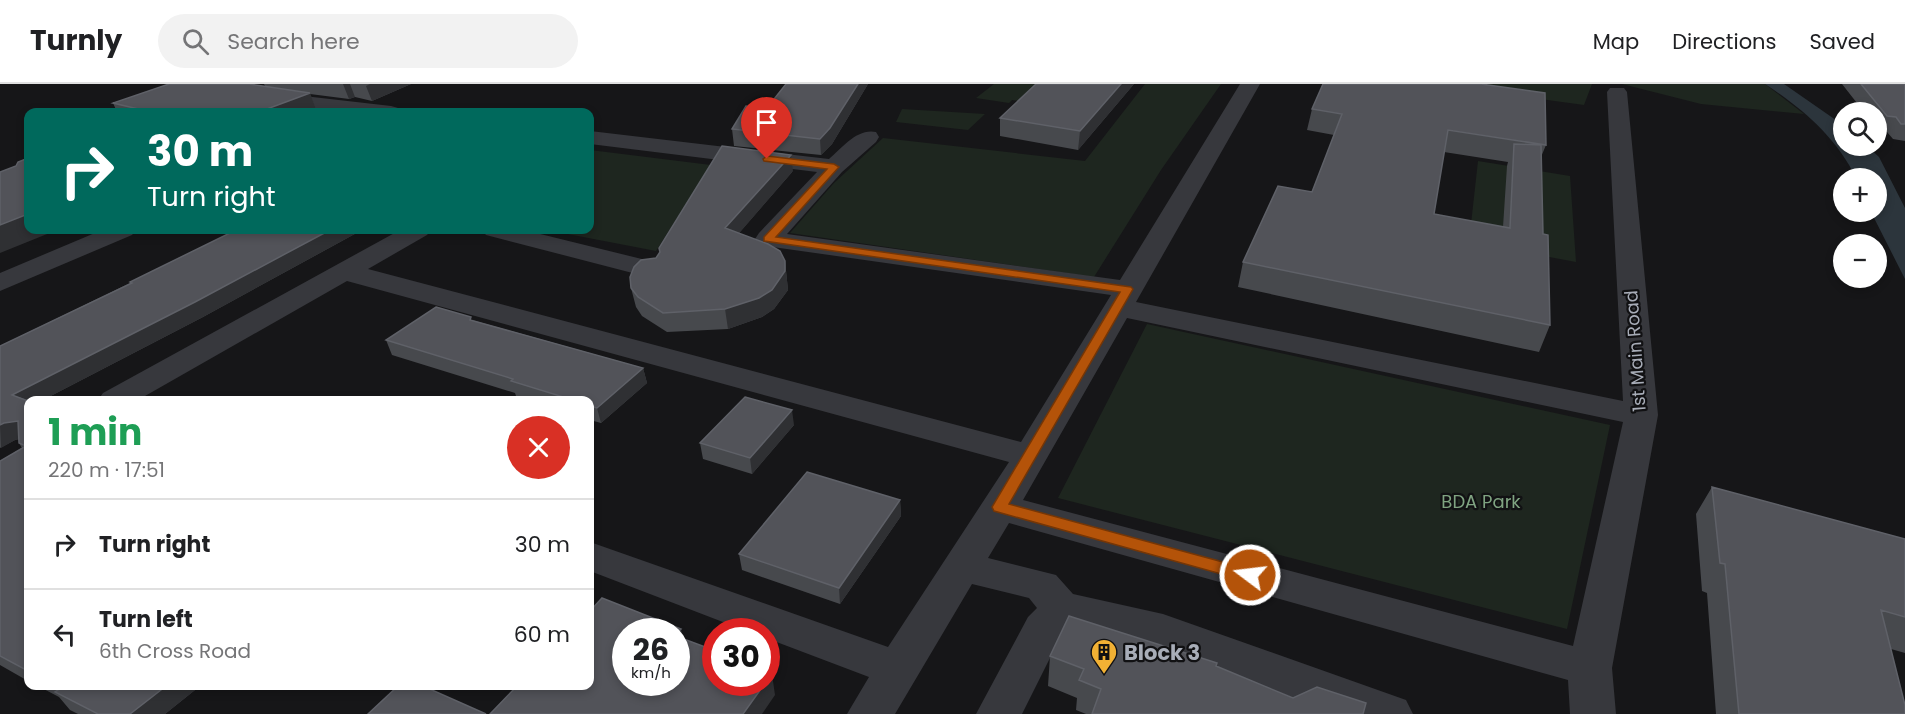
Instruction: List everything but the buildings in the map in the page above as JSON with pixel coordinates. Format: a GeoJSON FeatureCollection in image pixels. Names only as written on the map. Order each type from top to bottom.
{"type":"FeatureCollection","features":[{"type":"Feature","properties":{"kind":"street"},"geometry":{"type":"LineString","coordinates":[[870,714],[1000,507],[1250,84]]}},
{"type":"Feature","properties":{"kind":"street","name":"1st Main Road"},"geometry":{"type":"LineString","coordinates":[[1593,714],[1590,669],[1641,415],[1617,92]]}},
{"type":"Feature","properties":{"kind":"street"},"geometry":{"type":"LineString","coordinates":[[252,95],[330,108]]}},
{"type":"Feature","properties":{"kind":"street"},"geometry":{"type":"LineString","coordinates":[[594,137],[834,167]]}},
{"type":"Feature","properties":{"kind":"street"},"geometry":{"type":"LineString","coordinates":[[868,137],[834,167],[768,239],[1122,298],[1641,415]]}},
{"type":"Feature","properties":{"kind":"street"},"geometry":{"type":"LineString","coordinates":[[0,261],[66,234]]}},
{"type":"Feature","properties":{"kind":"street"},"geometry":{"type":"LineString","coordinates":[[0,283],[114,234]]}},
{"type":"Feature","properties":{"kind":"street"},"geometry":{"type":"LineString","coordinates":[[125,395],[411,234]]}},
{"type":"Feature","properties":{"kind":"street"},"geometry":{"type":"LineString","coordinates":[[511,234],[648,269]]}},
{"type":"Feature","properties":{"kind":"street"},"geometry":{"type":"LineString","coordinates":[[342,271],[1029,456]]}},
{"type":"Feature","properties":{"kind":"street"},"geometry":{"type":"LineString","coordinates":[[1000,507],[1590,669]]}},
{"type":"Feature","properties":{"kind":"street"},"geometry":{"type":"LineString","coordinates":[[594,557],[898,669]]}},
{"type":"Feature","properties":{"kind":"street"},"geometry":{"type":"LineString","coordinates":[[962,567],[1042,586],[1062,609],[1080,610],[1162,631],[1390,714]]}},
{"type":"Feature","properties":{"kind":"street"},"geometry":{"type":"LineString","coordinates":[[999,714],[1043,629],[1062,609]]}},
{"type":"Feature","properties":{"kind":"green space"},"geometry":{"type":"Polygon","coordinates":[[[994,84],[1036,84],[1019,101],[1012,100],[1009,103],[976,98],[994,84]]]}},
{"type":"Feature","properties":{"kind":"green space"},"geometry":{"type":"Polygon","coordinates":[[[1145,84],[1221,84],[1161,170],[1094,277],[790,233],[834,183],[883,138],[1085,161],[1145,84]]]}},
{"type":"Feature","properties":{"kind":"green space"},"geometry":{"type":"Polygon","coordinates":[[[1432,84],[1592,84],[1584,105],[1432,84]]]}},
{"type":"Feature","properties":{"kind":"green space"},"geometry":{"type":"Polygon","coordinates":[[[1622,84],[1765,84],[1804,114],[1701,104],[1622,84]]]}},
{"type":"Feature","properties":{"kind":"green space"},"geometry":{"type":"Polygon","coordinates":[[[902,109],[985,114],[968,130],[896,122],[902,109]]]}},
{"type":"Feature","properties":{"kind":"green space"},"geometry":{"type":"Polygon","coordinates":[[[594,150],[711,165],[656,251],[568,234],[594,234],[594,150]]]}},
{"type":"Feature","properties":{"kind":"green space"},"geometry":{"type":"Polygon","coordinates":[[[1478,161],[1570,176],[1576,262],[1469,242],[1478,161]]]}},
{"type":"Feature","properties":{"kind":"green space","name":"BDA Park"},"geometry":{"type":"Polygon","coordinates":[[[1147,324],[1610,425],[1567,629],[1058,498],[1147,324]]]}},
{"type":"Feature","properties":{"kind":"shaded area"},"geometry":{"type":"Polygon","coordinates":[[[1765,84],[1784,84],[1833,118],[1833,142],[1817,125],[1765,84]]]}},
{"type":"Feature","properties":{"kind":"shaded area"},"geometry":{"type":"Polygon","coordinates":[[[1843,156],[1878,156],[1885,168],[1851,168],[1843,156]]]}},
{"type":"Feature","properties":{"kind":"shaded area"},"geometry":{"type":"Polygon","coordinates":[[[1887,173],[1905,208],[1905,279],[1887,244],[1887,234],[1882,234],[1876,222],[1887,222],[1887,173]]]}},
{"type":"Feature","properties":{"kind":"place","name":"Block 3"},"geometry":{"type":"Point","coordinates":[1104,675]}},
{"type":"Feature","properties":{"kind":"route"},"geometry":{"type":"LineString","coordinates":[[767,159],[834,167],[768,239],[1127,289],[1000,507],[1250,575]]}}]}
